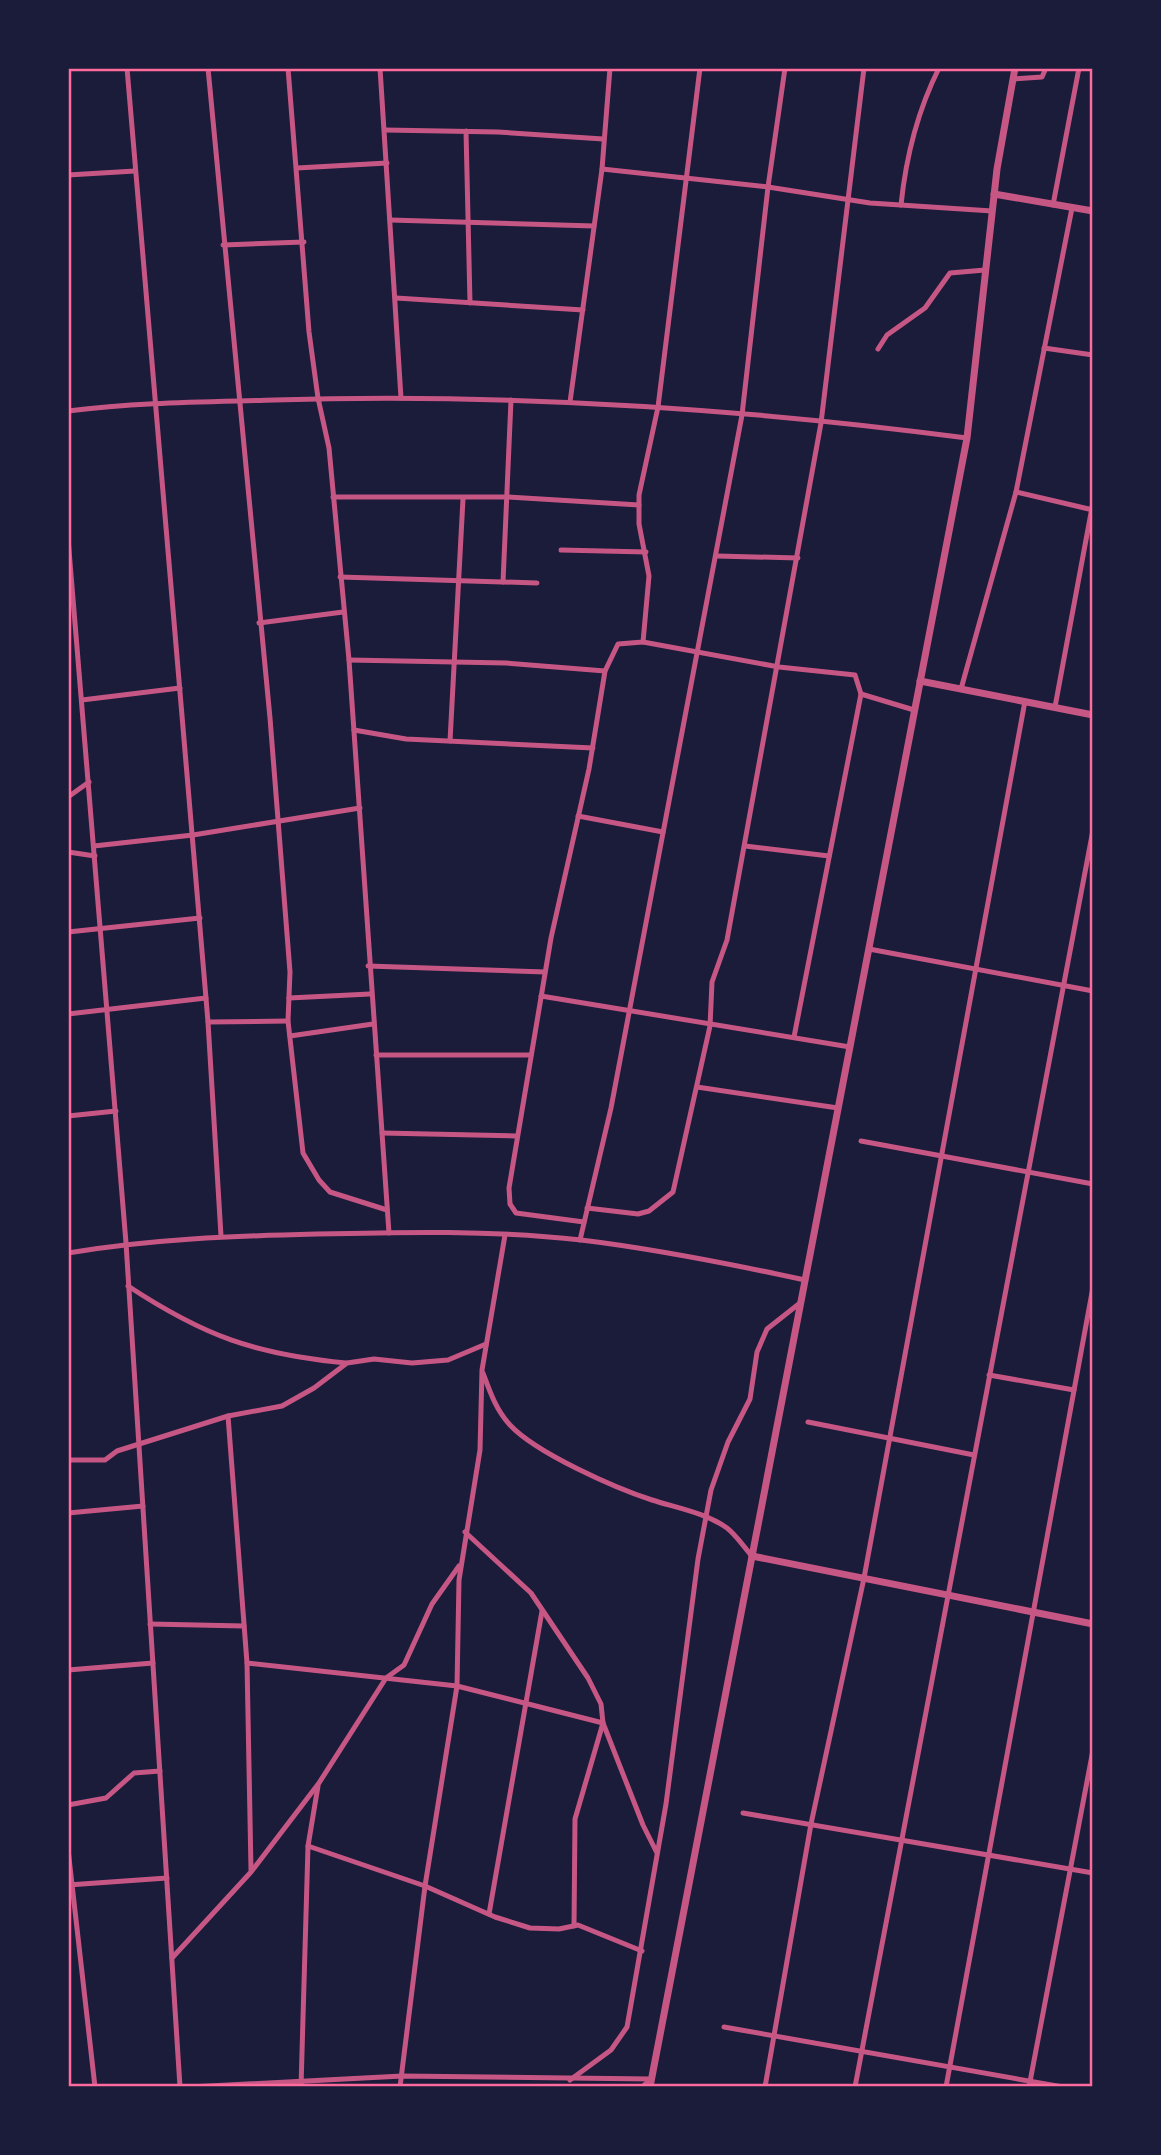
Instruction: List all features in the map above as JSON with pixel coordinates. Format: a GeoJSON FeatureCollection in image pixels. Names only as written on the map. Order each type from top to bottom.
{"type":"FeatureCollection","features":[{"type":"Feature","properties":{"kind":"street"},"geometry":{"type":"LineString","coordinates":[[127,68],[200,918],[221,1236]]}},
{"type":"Feature","properties":{"kind":"street"},"geometry":{"type":"LineString","coordinates":[[208,68],[288,937],[288,1021],[303,1153],[309,1166],[330,1192],[387,1210]]}},
{"type":"Feature","properties":{"kind":"street"},"geometry":{"type":"LineString","coordinates":[[288,68],[304,242],[309,332],[318,398],[329,448],[349,660],[370,994],[389,1233]]}},
{"type":"Feature","properties":{"kind":"street"},"geometry":{"type":"LineString","coordinates":[[380,68],[401,398]]}},
{"type":"Feature","properties":{"kind":"street"},"geometry":{"type":"LineString","coordinates":[[570,402],[602,169],[610,68]]}},
{"type":"Feature","properties":{"kind":"street"},"geometry":{"type":"LineString","coordinates":[[643,642],[649,576],[639,524],[639,505],[658,407],[701,68]]}},
{"type":"Feature","properties":{"kind":"street"},"geometry":{"type":"LineString","coordinates":[[580,1240],[629,1013],[742,415],[768,187],[785,68]]}},
{"type":"Feature","properties":{"kind":"street"},"geometry":{"type":"LineString","coordinates":[[587,1208],[638,1214],[649,1212],[673,1192],[710,1026],[712,982],[727,940],[779,667],[821,423],[864,68]]}},
{"type":"Feature","properties":{"kind":"street"},"geometry":{"type":"LineString","coordinates":[[901,205],[912,136],[939,68]]}},
{"type":"Feature","properties":{"kind":"street"},"geometry":{"type":"LineString","coordinates":[[650,2083],[967,438],[994,194],[1015,68]]}},
{"type":"Feature","properties":{"kind":"street"},"geometry":{"type":"LineString","coordinates":[[1013,79],[1042,77],[1046,68]]}},
{"type":"Feature","properties":{"kind":"street"},"geometry":{"type":"LineString","coordinates":[[1052,205],[1079,68]]}},
{"type":"Feature","properties":{"kind":"street"},"geometry":{"type":"LineString","coordinates":[[385,130],[466,131],[603,139]]}},
{"type":"Feature","properties":{"kind":"street"},"geometry":{"type":"LineString","coordinates":[[466,131],[470,303]]}},
{"type":"Feature","properties":{"kind":"street"},"geometry":{"type":"LineString","coordinates":[[297,168],[387,163]]}},
{"type":"Feature","properties":{"kind":"street"},"geometry":{"type":"LineString","coordinates":[[602,169],[768,187],[847,201],[992,211]]}},
{"type":"Feature","properties":{"kind":"street"},"geometry":{"type":"LineString","coordinates":[[68,175],[135,172]]}},
{"type":"Feature","properties":{"kind":"street"},"geometry":{"type":"LineString","coordinates":[[994,194],[1093,211]]}},
{"type":"Feature","properties":{"kind":"street"},"geometry":{"type":"LineString","coordinates":[[961,689],[1016,492],[1072,208]]}},
{"type":"Feature","properties":{"kind":"street"},"geometry":{"type":"LineString","coordinates":[[390,220],[594,226]]}},
{"type":"Feature","properties":{"kind":"street"},"geometry":{"type":"LineString","coordinates":[[223,245],[304,242]]}},
{"type":"Feature","properties":{"kind":"street"},"geometry":{"type":"LineString","coordinates":[[878,349],[887,335],[925,308],[950,273],[985,270]]}},
{"type":"Feature","properties":{"kind":"street"},"geometry":{"type":"LineString","coordinates":[[396,298],[583,310]]}},
{"type":"Feature","properties":{"kind":"street"},"geometry":{"type":"LineString","coordinates":[[1044,348],[1093,355]]}},
{"type":"Feature","properties":{"kind":"street"},"geometry":{"type":"LineString","coordinates":[[68,411],[156,401],[318,398],[511,400],[658,407],[967,438]]}},
{"type":"Feature","properties":{"kind":"street"},"geometry":{"type":"LineString","coordinates":[[503,582],[511,400]]}},
{"type":"Feature","properties":{"kind":"street"},"geometry":{"type":"LineString","coordinates":[[1016,492],[1092,510]]}},
{"type":"Feature","properties":{"kind":"street"},"geometry":{"type":"LineString","coordinates":[[333,497],[508,497],[639,505]]}},
{"type":"Feature","properties":{"kind":"street"},"geometry":{"type":"LineString","coordinates":[[450,741],[463,499]]}},
{"type":"Feature","properties":{"kind":"street"},"geometry":{"type":"LineString","coordinates":[[1055,707],[1093,502]]}},
{"type":"Feature","properties":{"kind":"street"},"geometry":{"type":"LineString","coordinates":[[68,538],[126,1243],[180,2087]]}},
{"type":"Feature","properties":{"kind":"street"},"geometry":{"type":"LineString","coordinates":[[561,550],[646,552]]}},
{"type":"Feature","properties":{"kind":"street"},"geometry":{"type":"LineString","coordinates":[[717,556],[798,558]]}},
{"type":"Feature","properties":{"kind":"street"},"geometry":{"type":"LineString","coordinates":[[340,578],[537,583]]}},
{"type":"Feature","properties":{"kind":"street"},"geometry":{"type":"LineString","coordinates":[[259,623],[343,612]]}},
{"type":"Feature","properties":{"kind":"street"},"geometry":{"type":"LineString","coordinates":[[68,631],[76,630]]}},
{"type":"Feature","properties":{"kind":"street"},"geometry":{"type":"LineString","coordinates":[[584,1222],[513,1210],[509,1188],[545,972],[593,748],[605,671],[618,645],[643,642],[779,667],[855,675],[861,694],[794,1037]]}},
{"type":"Feature","properties":{"kind":"street"},"geometry":{"type":"LineString","coordinates":[[349,660],[605,671]]}},
{"type":"Feature","properties":{"kind":"street"},"geometry":{"type":"LineString","coordinates":[[920,681],[1093,715]]}},
{"type":"Feature","properties":{"kind":"street"},"geometry":{"type":"LineString","coordinates":[[82,700],[180,688]]}},
{"type":"Feature","properties":{"kind":"street"},"geometry":{"type":"LineString","coordinates":[[861,694],[915,710]]}},
{"type":"Feature","properties":{"kind":"street"},"geometry":{"type":"LineString","coordinates":[[765,2087],[811,1824],[864,1578],[1025,701]]}},
{"type":"Feature","properties":{"kind":"street"},"geometry":{"type":"LineString","coordinates":[[354,730],[406,739],[593,748]]}},
{"type":"Feature","properties":{"kind":"street"},"geometry":{"type":"LineString","coordinates":[[68,797],[89,782]]}},
{"type":"Feature","properties":{"kind":"street"},"geometry":{"type":"LineString","coordinates":[[94,846],[192,835],[360,808]]}},
{"type":"Feature","properties":{"kind":"street"},"geometry":{"type":"LineString","coordinates":[[578,816],[663,832]]}},
{"type":"Feature","properties":{"kind":"street"},"geometry":{"type":"LineString","coordinates":[[855,2087],[1093,830]]}},
{"type":"Feature","properties":{"kind":"street"},"geometry":{"type":"LineString","coordinates":[[745,846],[829,856]]}},
{"type":"Feature","properties":{"kind":"street"},"geometry":{"type":"LineString","coordinates":[[68,852],[95,856]]}},
{"type":"Feature","properties":{"kind":"street"},"geometry":{"type":"LineString","coordinates":[[68,932],[200,918]]}},
{"type":"Feature","properties":{"kind":"street"},"geometry":{"type":"LineString","coordinates":[[869,949],[1093,991]]}},
{"type":"Feature","properties":{"kind":"street"},"geometry":{"type":"LineString","coordinates":[[369,966],[545,972]]}},
{"type":"Feature","properties":{"kind":"street"},"geometry":{"type":"LineString","coordinates":[[289,998],[370,994]]}},
{"type":"Feature","properties":{"kind":"street"},"geometry":{"type":"LineString","coordinates":[[541,996],[629,1013],[850,1047]]}},
{"type":"Feature","properties":{"kind":"street"},"geometry":{"type":"LineString","coordinates":[[68,1014],[206,998]]}},
{"type":"Feature","properties":{"kind":"street"},"geometry":{"type":"LineString","coordinates":[[208,1022],[288,1021]]}},
{"type":"Feature","properties":{"kind":"street"},"geometry":{"type":"LineString","coordinates":[[290,1036],[373,1024]]}},
{"type":"Feature","properties":{"kind":"street"},"geometry":{"type":"LineString","coordinates":[[376,1055],[531,1055]]}},
{"type":"Feature","properties":{"kind":"street"},"geometry":{"type":"LineString","coordinates":[[697,1087],[838,1108]]}},
{"type":"Feature","properties":{"kind":"street"},"geometry":{"type":"LineString","coordinates":[[68,1116],[116,1111]]}},
{"type":"Feature","properties":{"kind":"street"},"geometry":{"type":"LineString","coordinates":[[382,1133],[516,1136]]}},
{"type":"Feature","properties":{"kind":"street"},"geometry":{"type":"LineString","coordinates":[[860,1141],[1093,1184]]}},
{"type":"Feature","properties":{"kind":"street"},"geometry":{"type":"LineString","coordinates":[[68,1253],[126,1243],[221,1236],[389,1233],[505,1235],[580,1240],[731,1264],[805,1280]]}},
{"type":"Feature","properties":{"kind":"street"},"geometry":{"type":"LineString","coordinates":[[400,2087],[425,1886],[457,1686],[461,1563],[480,1450],[482,1370],[505,1235]]}},
{"type":"Feature","properties":{"kind":"street"},"geometry":{"type":"LineString","coordinates":[[128,1286],[179,1319],[219,1338],[268,1351],[347,1363],[374,1359],[412,1363],[448,1360],[486,1345]]}},
{"type":"Feature","properties":{"kind":"street"},"geometry":{"type":"LineString","coordinates":[[946,2087],[1093,1287]]}},
{"type":"Feature","properties":{"kind":"street"},"geometry":{"type":"LineString","coordinates":[[570,2080],[611,2050],[627,2027],[658,1853],[711,1490],[728,1442],[750,1399],[757,1352],[767,1329],[801,1303]]}},
{"type":"Feature","properties":{"kind":"street"},"geometry":{"type":"LineString","coordinates":[[68,1460],[105,1460],[117,1451],[228,1416],[282,1406],[314,1388],[347,1363]]}},
{"type":"Feature","properties":{"kind":"street"},"geometry":{"type":"LineString","coordinates":[[482,1370],[493,1401],[511,1426],[554,1455],[646,1498],[706,1516],[728,1529],[752,1556],[1093,1624]]}},
{"type":"Feature","properties":{"kind":"street"},"geometry":{"type":"LineString","coordinates":[[989,1375],[1074,1390]]}},
{"type":"Feature","properties":{"kind":"street"},"geometry":{"type":"LineString","coordinates":[[228,1416],[247,1663],[251,1872]]}},
{"type":"Feature","properties":{"kind":"street"},"geometry":{"type":"LineString","coordinates":[[808,1422],[974,1455]]}},
{"type":"Feature","properties":{"kind":"street"},"geometry":{"type":"LineString","coordinates":[[68,1513],[143,1506]]}},
{"type":"Feature","properties":{"kind":"street"},"geometry":{"type":"LineString","coordinates":[[465,1532],[531,1593],[588,1678],[601,1704],[603,1723],[643,1825],[658,1853]]}},
{"type":"Feature","properties":{"kind":"street"},"geometry":{"type":"LineString","coordinates":[[172,1958],[251,1872],[318,1783],[386,1678],[404,1665],[432,1604],[461,1563]]}},
{"type":"Feature","properties":{"kind":"street"},"geometry":{"type":"LineString","coordinates":[[489,1914],[542,1611]]}},
{"type":"Feature","properties":{"kind":"street"},"geometry":{"type":"LineString","coordinates":[[150,1624],[244,1626]]}},
{"type":"Feature","properties":{"kind":"street"},"geometry":{"type":"LineString","coordinates":[[68,1670],[153,1663]]}},
{"type":"Feature","properties":{"kind":"street"},"geometry":{"type":"LineString","coordinates":[[247,1663],[457,1686],[603,1723]]}},
{"type":"Feature","properties":{"kind":"street"},"geometry":{"type":"LineString","coordinates":[[574,1926],[575,1819],[603,1723]]}},
{"type":"Feature","properties":{"kind":"street"},"geometry":{"type":"LineString","coordinates":[[1030,2084],[1093,1750]]}},
{"type":"Feature","properties":{"kind":"street"},"geometry":{"type":"LineString","coordinates":[[68,1805],[106,1798],[134,1773],[160,1771]]}},
{"type":"Feature","properties":{"kind":"street"},"geometry":{"type":"LineString","coordinates":[[301,2084],[308,1846],[318,1783]]}},
{"type":"Feature","properties":{"kind":"street"},"geometry":{"type":"LineString","coordinates":[[743,1813],[1093,1872]]}},
{"type":"Feature","properties":{"kind":"street"},"geometry":{"type":"LineString","coordinates":[[308,1846],[425,1886],[489,1914],[530,1928],[574,1926],[610,1936],[642,1951]]}},
{"type":"Feature","properties":{"kind":"street"},"geometry":{"type":"LineString","coordinates":[[68,1849],[95,2087]]}},
{"type":"Feature","properties":{"kind":"street"},"geometry":{"type":"LineString","coordinates":[[70,1885],[167,1878]]}},
{"type":"Feature","properties":{"kind":"street"},"geometry":{"type":"LineString","coordinates":[[724,2027],[950,2066],[1030,2084],[1063,2087]]}},
{"type":"Feature","properties":{"kind":"street"},"geometry":{"type":"LineString","coordinates":[[190,2087],[251,2081],[301,2084],[402,2076],[650,2083]]}},
{"type":"Feature","properties":{"kind":"street"},"geometry":{"type":"LineString","coordinates":[[642,2087],[650,2083]]}}]}
